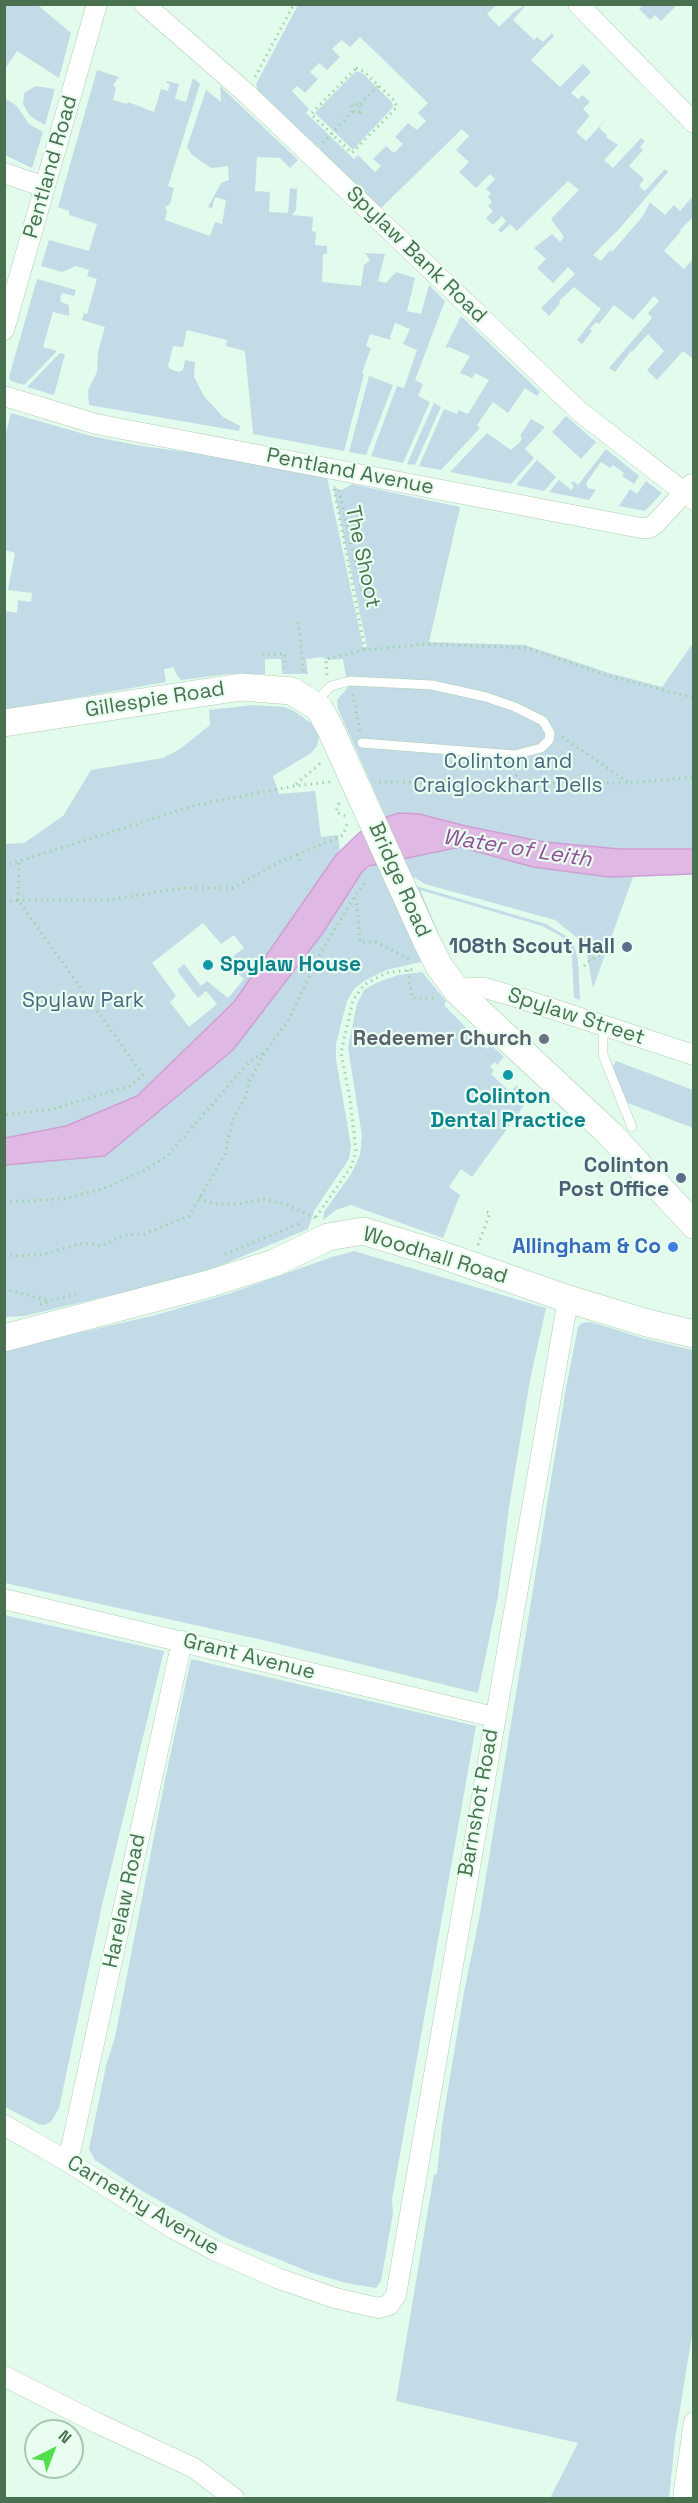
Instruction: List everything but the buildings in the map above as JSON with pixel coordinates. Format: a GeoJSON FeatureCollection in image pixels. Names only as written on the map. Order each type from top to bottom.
{"type":"FeatureCollection","features":[{"type":"Feature","properties":{"kind":"main road","name":"Gillespie Road"},"geometry":{"type":"LineString","coordinates":[[4,723],[241,687],[313,691]]}},
{"type":"Feature","properties":{"kind":"main road","name":"Bridge Road"},"geometry":{"type":"LineString","coordinates":[[313,691],[330,728],[418,950],[439,966],[458,992],[610,1134],[693,1225]]}},
{"type":"Feature","properties":{"kind":"main road","name":"Woodhall Road"},"geometry":{"type":"LineString","coordinates":[[4,1338],[208,1284],[274,1263],[328,1237],[363,1231],[442,1254],[568,1299],[647,1323],[693,1334]]}},
{"type":"Feature","properties":{"kind":"street","name":"Pentland Road"},"geometry":{"type":"LineString","coordinates":[[4,330],[97,4]]}},
{"type":"Feature","properties":{"kind":"street","name":"Spylaw Bank Road"},"geometry":{"type":"LineString","coordinates":[[144,4],[246,93],[579,411],[691,492]]}},
{"type":"Feature","properties":{"kind":"street"},"geometry":{"type":"LineString","coordinates":[[578,4],[693,123]]}},
{"type":"Feature","properties":{"kind":"street"},"geometry":{"type":"LineString","coordinates":[[4,173],[45,187]]}},
{"type":"Feature","properties":{"kind":"street","name":"Pentland Avenue"},"geometry":{"type":"LineString","coordinates":[[4,396],[96,423],[334,477],[645,528],[655,524],[691,492]]}},
{"type":"Feature","properties":{"kind":"street","name":"Spylaw Street"},"geometry":{"type":"LineString","coordinates":[[458,992],[469,988],[485,988],[693,1055]]}},
{"type":"Feature","properties":{"kind":"street","name":"Barnshot Road"},"geometry":{"type":"LineString","coordinates":[[389,2305],[396,2295],[568,1299]]}},
{"type":"Feature","properties":{"kind":"street","name":"Grant Avenue"},"geometry":{"type":"LineString","coordinates":[[4,1599],[494,1717]]}},
{"type":"Feature","properties":{"kind":"street","name":"Harelaw Road"},"geometry":{"type":"LineString","coordinates":[[65,2160],[71,2148],[182,1641]]}},
{"type":"Feature","properties":{"kind":"street","name":"Carnethy Avenue"},"geometry":{"type":"LineString","coordinates":[[4,2125],[214,2250],[277,2278],[334,2298],[378,2308],[389,2305]]}},
{"type":"Feature","properties":{"kind":"street"},"geometry":{"type":"LineString","coordinates":[[4,2376],[194,2468],[234,2499]]}},
{"type":"Feature","properties":{"kind":"street"},"geometry":{"type":"LineString","coordinates":[[683,2499],[693,2422]]}},
{"type":"Feature","properties":{"kind":"lane"},"geometry":{"type":"LineString","coordinates":[[313,691],[350,681],[432,685],[486,697],[527,712],[543,721],[549,728],[550,737],[545,745],[532,752],[515,755],[362,743]]}},
{"type":"Feature","properties":{"kind":"lane"},"geometry":{"type":"LineString","coordinates":[[603,1025],[603,1055],[633,1127]]}},
{"type":"Feature","properties":{"kind":"path"},"geometry":{"type":"LineString","coordinates":[[246,93],[294,4]]}},
{"type":"Feature","properties":{"kind":"path"},"geometry":{"type":"LineString","coordinates":[[356,68],[363,71],[394,100],[396,108],[352,153],[332,134],[311,114],[356,68]]}},
{"type":"Feature","properties":{"kind":"path"},"geometry":{"type":"LineString","coordinates":[[311,155],[352,112],[352,104],[360,104],[378,86]]}},
{"type":"Feature","properties":{"kind":"path"},"geometry":{"type":"LineString","coordinates":[[352,112],[360,112],[362,108],[360,104]]}},
{"type":"Feature","properties":{"kind":"path"},"geometry":{"type":"LineString","coordinates":[[334,477],[340,491],[362,591]]}},
{"type":"Feature","properties":{"kind":"path","name":"The Shoot"},"geometry":{"type":"LineString","coordinates":[[334,477],[366,650]]}},
{"type":"Feature","properties":{"kind":"path"},"geometry":{"type":"LineString","coordinates":[[298,622],[313,691]]}},
{"type":"Feature","properties":{"kind":"path"},"geometry":{"type":"LineString","coordinates":[[313,691],[326,659],[366,650],[425,644],[527,648],[609,676],[693,698]]}},
{"type":"Feature","properties":{"kind":"path"},"geometry":{"type":"LineString","coordinates":[[262,654],[285,654],[286,674]]}},
{"type":"Feature","properties":{"kind":"path"},"geometry":{"type":"LineString","coordinates":[[350,681],[362,743]]}},
{"type":"Feature","properties":{"kind":"path"},"geometry":{"type":"LineString","coordinates":[[549,728],[630,783]]}},
{"type":"Feature","properties":{"kind":"path"},"geometry":{"type":"LineString","coordinates":[[375,782],[630,783],[693,777]]}},
{"type":"Feature","properties":{"kind":"path"},"geometry":{"type":"LineString","coordinates":[[4,866],[196,805],[294,786],[338,782]]}},
{"type":"Feature","properties":{"kind":"path"},"geometry":{"type":"LineString","coordinates":[[4,902],[108,900],[183,888],[234,888],[279,862],[343,835]]}},
{"type":"Feature","properties":{"kind":"path"},"geometry":{"type":"LineString","coordinates":[[297,855],[300,861]]}},
{"type":"Feature","properties":{"kind":"path"},"geometry":{"type":"LineString","coordinates":[[4,1115],[53,1109],[130,1086],[143,1075],[18,900],[18,863]]}},
{"type":"Feature","properties":{"kind":"path"},"geometry":{"type":"LineString","coordinates":[[4,1256],[41,1255],[82,1243],[101,1246],[125,1235],[144,1234],[189,1216],[225,1154],[232,1119],[266,1052],[288,1021],[323,948],[354,897],[366,882]]}},
{"type":"Feature","properties":{"kind":"path"},"geometry":{"type":"LineString","coordinates":[[354,897],[357,905],[360,942],[376,942],[418,950]]}},
{"type":"Feature","properties":{"kind":"path"},"geometry":{"type":"LineString","coordinates":[[584,966],[609,950],[614,936]]}},
{"type":"Feature","properties":{"kind":"path"},"geometry":{"type":"LineString","coordinates":[[199,1198],[213,1204],[237,1204],[264,1199],[287,1205],[315,1218],[351,1167],[356,1151],[350,1099],[341,1053],[353,1000],[364,985],[386,973],[418,968]]}},
{"type":"Feature","properties":{"kind":"path"},"geometry":{"type":"LineString","coordinates":[[408,969],[410,985]]}},
{"type":"Feature","properties":{"kind":"path"},"geometry":{"type":"LineString","coordinates":[[4,1202],[63,1199],[108,1186],[147,1169],[167,1156],[251,1060],[266,1052]]}},
{"type":"Feature","properties":{"kind":"path"},"geometry":{"type":"LineString","coordinates":[[484,1210],[490,1213],[485,1226]]}},
{"type":"Feature","properties":{"kind":"path"},"geometry":{"type":"LineString","coordinates":[[4,1289],[49,1300]]}},
{"type":"Feature","properties":{"kind":"green space"},"geometry":{"type":"Polygon","coordinates":[[[5,4],[38,5],[71,33],[59,78],[17,51],[5,69],[5,4]]]}},
{"type":"Feature","properties":{"kind":"green space"},"geometry":{"type":"Polygon","coordinates":[[[677,4],[661,21],[655,15],[650,20],[639,9],[643,5],[677,4]]]}},
{"type":"Feature","properties":{"kind":"green space"},"geometry":{"type":"Polygon","coordinates":[[[298,5],[496,5],[487,14],[499,27],[515,11],[526,5],[513,20],[534,40],[537,37],[543,42],[552,33],[554,36],[531,60],[560,87],[583,64],[591,72],[571,93],[578,99],[583,95],[590,102],[583,109],[589,115],[588,118],[576,132],[586,141],[608,117],[599,128],[607,135],[606,137],[618,145],[604,160],[613,168],[641,138],[645,141],[640,147],[643,150],[629,166],[644,179],[639,186],[645,191],[665,169],[668,172],[620,228],[593,255],[601,261],[610,250],[612,252],[643,216],[650,202],[665,215],[674,205],[680,211],[693,196],[693,217],[664,251],[684,269],[693,259],[693,359],[683,351],[657,380],[647,370],[664,351],[648,334],[615,372],[609,368],[652,318],[648,313],[659,301],[654,296],[633,320],[614,305],[599,324],[596,322],[590,329],[592,331],[582,344],[577,340],[601,309],[574,287],[559,301],[560,303],[549,316],[541,308],[575,274],[568,267],[553,283],[537,268],[546,259],[534,248],[552,234],[560,242],[564,237],[551,219],[579,190],[568,181],[517,231],[510,224],[501,233],[498,230],[506,221],[502,216],[493,225],[486,218],[493,211],[488,206],[492,202],[488,197],[491,193],[486,189],[495,179],[490,174],[476,188],[459,172],[469,162],[456,150],[469,136],[462,129],[380,209],[322,154],[319,147],[312,144],[258,92],[256,84],[298,5]],[[360,37],[350,47],[342,40],[332,49],[340,57],[327,70],[319,63],[310,72],[318,79],[305,93],[297,86],[292,91],[309,109],[306,113],[354,159],[358,155],[375,172],[381,166],[373,159],[386,146],[394,153],[403,144],[395,137],[408,123],[417,130],[426,121],[418,113],[428,103],[360,37]]]}},
{"type":"Feature","properties":{"kind":"green space"},"geometry":{"type":"Polygon","coordinates":[[[97,70],[119,77],[113,85],[116,88],[113,100],[127,104],[128,102],[154,112],[161,89],[168,91],[170,84],[166,83],[167,81],[179,84],[175,99],[186,102],[193,78],[200,84],[168,186],[174,188],[170,204],[165,207],[167,212],[165,220],[210,236],[215,222],[222,224],[226,200],[215,197],[212,208],[208,207],[221,183],[229,180],[228,166],[211,168],[192,155],[187,147],[206,90],[221,102],[220,86],[298,160],[290,168],[280,158],[257,157],[255,191],[270,192],[269,212],[288,213],[290,188],[297,189],[296,210],[292,215],[313,217],[312,231],[316,232],[315,245],[327,246],[327,254],[323,254],[322,282],[361,286],[364,265],[370,260],[365,253],[385,254],[378,281],[386,283],[396,272],[415,278],[407,311],[421,314],[429,285],[445,301],[415,380],[423,384],[418,396],[430,402],[403,463],[371,456],[397,386],[404,388],[417,350],[403,344],[410,329],[395,323],[391,340],[370,334],[366,346],[371,348],[362,373],[364,374],[344,451],[253,434],[245,351],[226,346],[227,340],[187,330],[183,347],[173,346],[168,366],[179,372],[183,370],[185,360],[195,362],[194,377],[204,396],[223,417],[240,426],[239,431],[89,405],[88,390],[97,372],[98,352],[105,327],[82,320],[84,313],[87,314],[97,279],[87,276],[89,270],[76,266],[62,272],[41,266],[49,240],[89,251],[97,224],[69,215],[69,211],[58,207],[97,70]]]}},
{"type":"Feature","properties":{"kind":"green space"},"geometry":{"type":"Polygon","coordinates":[[[356,71],[362,73],[392,102],[393,107],[353,150],[315,113],[356,71]]]}},
{"type":"Feature","properties":{"kind":"green space"},"geometry":{"type":"Polygon","coordinates":[[[36,86],[55,89],[45,125],[30,116],[23,104],[24,93],[36,86]]]}},
{"type":"Feature","properties":{"kind":"green space"},"geometry":{"type":"Polygon","coordinates":[[[4,100],[17,106],[29,124],[43,132],[32,168],[5,155],[4,100]]]}},
{"type":"Feature","properties":{"kind":"green space"},"geometry":{"type":"Polygon","coordinates":[[[37,279],[76,290],[74,296],[63,293],[60,297],[61,302],[69,305],[69,316],[53,312],[43,347],[57,351],[24,385],[11,381],[9,377],[37,279]]]}},
{"type":"Feature","properties":{"kind":"green space"},"geometry":{"type":"Polygon","coordinates":[[[461,316],[540,392],[537,396],[525,388],[508,413],[493,402],[477,425],[480,428],[441,470],[419,466],[444,409],[457,414],[459,410],[468,414],[489,380],[475,373],[472,378],[460,373],[470,356],[449,347],[445,348],[461,316]]]}},
{"type":"Feature","properties":{"kind":"green space"},"geometry":{"type":"Polygon","coordinates":[[[60,353],[65,354],[54,395],[27,387],[60,353]]]}},
{"type":"Feature","properties":{"kind":"green space"},"geometry":{"type":"Polygon","coordinates":[[[369,376],[393,385],[366,455],[349,452],[369,376]]]}},
{"type":"Feature","properties":{"kind":"green space"},"geometry":{"type":"Polygon","coordinates":[[[434,403],[441,407],[415,465],[407,464],[434,403]]]}},
{"type":"Feature","properties":{"kind":"green space","name":"Colinton and Craiglockhart Dells"},"geometry":{"type":"Polygon","coordinates":[[[11,413],[91,436],[327,477],[363,647],[367,647],[333,485],[340,491],[352,484],[460,507],[429,642],[525,645],[609,673],[662,687],[693,643],[693,874],[633,877],[593,988],[585,944],[555,920],[425,884],[412,876],[338,709],[337,700],[348,687],[343,659],[329,660],[322,657],[306,659],[308,674],[282,674],[281,659],[265,659],[265,674],[229,674],[181,680],[174,667],[164,669],[166,682],[5,710],[5,611],[17,613],[18,600],[31,602],[32,593],[8,590],[15,553],[5,550],[4,441],[11,413]]]}},
{"type":"Feature","properties":{"kind":"green space"},"geometry":{"type":"Polygon","coordinates":[[[566,416],[596,442],[581,459],[552,432],[566,416]]]}},
{"type":"Feature","properties":{"kind":"green space"},"geometry":{"type":"Polygon","coordinates":[[[531,419],[545,427],[525,449],[534,458],[511,484],[450,472],[487,433],[511,450],[520,442],[522,438],[520,436],[531,419]]]}},
{"type":"Feature","properties":{"kind":"green space"},"geometry":{"type":"Polygon","coordinates":[[[606,449],[639,476],[634,484],[622,476],[624,473],[613,465],[610,468],[601,462],[586,483],[588,488],[596,490],[589,500],[549,492],[559,480],[571,490],[574,486],[571,483],[573,481],[578,485],[606,449]]]}},
{"type":"Feature","properties":{"kind":"green space"},"geometry":{"type":"Polygon","coordinates":[[[537,460],[556,477],[544,491],[516,485],[537,460]]]}},
{"type":"Feature","properties":{"kind":"green space"},"geometry":{"type":"Polygon","coordinates":[[[646,481],[662,493],[645,511],[619,506],[630,489],[637,494],[646,481]]]}},
{"type":"Feature","properties":{"kind":"green space","name":"Spylaw Park"},"geometry":{"type":"Polygon","coordinates":[[[253,705],[285,707],[311,723],[319,735],[317,746],[311,753],[273,776],[279,794],[315,791],[321,837],[338,835],[340,851],[234,1002],[137,1096],[66,1126],[5,1138],[5,844],[24,843],[63,816],[91,770],[163,758],[180,749],[210,725],[209,710],[253,705]],[[203,923],[152,963],[176,996],[170,1002],[189,1027],[217,1004],[206,991],[198,998],[178,969],[184,964],[201,986],[207,981],[228,998],[244,979],[230,967],[236,962],[232,957],[244,948],[234,935],[221,944],[203,923]]]}},
{"type":"Feature","properties":{"kind":"green space"},"geometry":{"type":"Polygon","coordinates":[[[377,863],[421,962],[386,970],[364,981],[354,989],[347,1001],[336,1044],[336,1059],[351,1146],[349,1159],[314,1211],[308,1229],[210,1270],[176,1280],[24,1316],[5,1317],[5,1165],[105,1156],[289,977],[322,934],[362,872],[377,863]]]}},
{"type":"Feature","properties":{"kind":"green space"},"geometry":{"type":"Polygon","coordinates":[[[416,886],[546,924],[566,936],[574,945],[578,960],[580,1000],[574,998],[572,958],[567,942],[561,936],[542,926],[420,890],[450,960],[416,886]]]}},
{"type":"Feature","properties":{"kind":"green space"},"geometry":{"type":"Polygon","coordinates":[[[422,972],[446,1001],[444,1005],[487,1049],[491,1045],[504,1057],[497,1065],[495,1062],[490,1066],[494,1071],[491,1074],[510,1092],[517,1085],[525,1093],[533,1093],[472,1177],[461,1169],[449,1187],[460,1195],[443,1238],[351,1205],[336,1210],[323,1220],[324,1212],[351,1174],[360,1155],[362,1136],[348,1047],[357,1004],[364,990],[376,983],[398,975],[422,972]]]}},
{"type":"Feature","properties":{"kind":"green space"},"geometry":{"type":"Polygon","coordinates":[[[616,1061],[693,1090],[693,1128],[625,1102],[608,1063],[614,1065],[616,1061]]]}},
{"type":"Feature","properties":{"kind":"green space"},"geometry":{"type":"Polygon","coordinates":[[[354,1251],[546,1308],[530,1380],[509,1507],[498,1596],[478,1693],[263,1640],[5,1583],[4,1350],[156,1315],[231,1293],[354,1251]]]}},
{"type":"Feature","properties":{"kind":"green space"},"geometry":{"type":"Polygon","coordinates":[[[591,1322],[646,1339],[693,1350],[694,2323],[675,2439],[669,2498],[550,2498],[578,2443],[396,2401],[434,2174],[437,2174],[442,2125],[464,1992],[479,1919],[566,1388],[578,1327],[582,1323],[591,1322]]]}},
{"type":"Feature","properties":{"kind":"green space"},"geometry":{"type":"Polygon","coordinates":[[[4,1615],[164,1651],[102,1905],[59,2108],[51,2122],[44,2125],[5,2107],[4,1615]]]}},
{"type":"Feature","properties":{"kind":"green space"},"geometry":{"type":"Polygon","coordinates":[[[191,1659],[476,1726],[392,2199],[393,2213],[381,2281],[376,2288],[346,2283],[312,2273],[226,2238],[142,2191],[95,2160],[89,2149],[106,2066],[115,2037],[191,1659]]]}},
{"type":"Feature","properties":{"kind":"water","name":"Water of Leith"},"geometry":{"type":"Polygon","coordinates":[[[399,813],[419,814],[544,842],[620,849],[693,849],[693,874],[609,877],[533,867],[460,847],[369,866],[362,872],[322,934],[233,1050],[105,1156],[5,1165],[5,1138],[66,1126],[137,1096],[234,1002],[336,855],[359,833],[380,819],[399,813]]]}},
{"type":"Feature","properties":{"kind":"place","name":"108th Scout Hall"},"geometry":{"type":"Point","coordinates":[627,947]}},
{"type":"Feature","properties":{"kind":"place","name":"Spylaw House"},"geometry":{"type":"Point","coordinates":[208,965]}},
{"type":"Feature","properties":{"kind":"place","name":"Redeemer Church"},"geometry":{"type":"Point","coordinates":[544,1039]}},
{"type":"Feature","properties":{"kind":"place","name":"Colinton Dental Practice"},"geometry":{"type":"Point","coordinates":[508,1075]}},
{"type":"Feature","properties":{"kind":"place","name":"Colinton Post Office"},"geometry":{"type":"Point","coordinates":[681,1178]}},
{"type":"Feature","properties":{"kind":"place","name":"Allingham & Co"},"geometry":{"type":"Point","coordinates":[673,1247]}}]}
